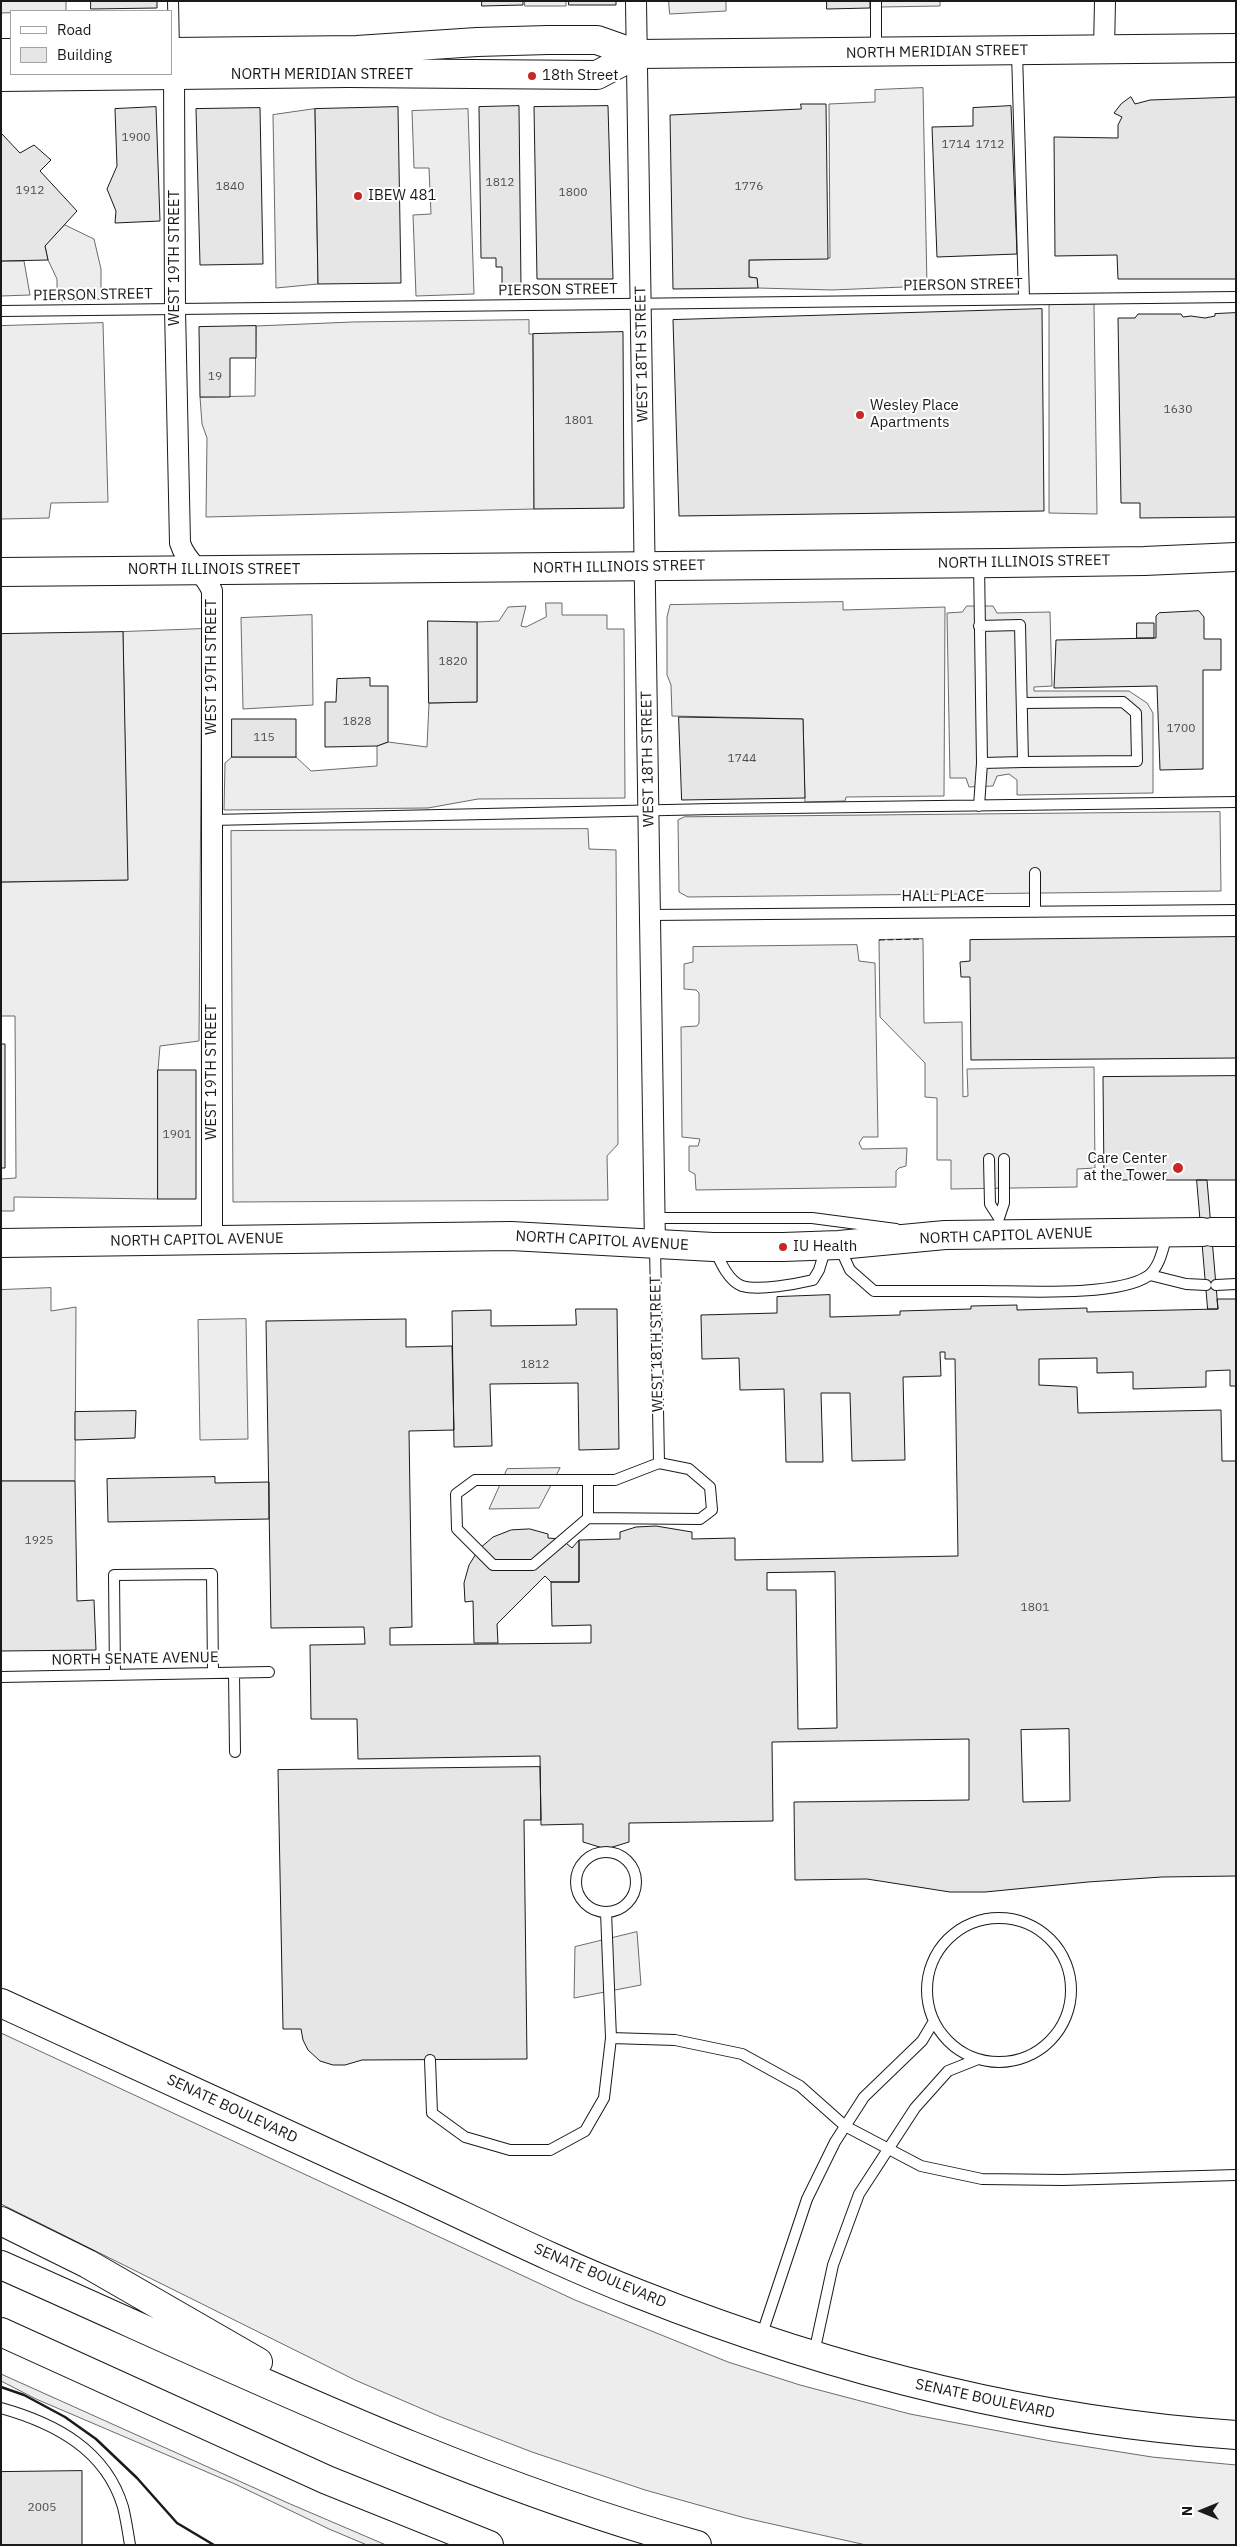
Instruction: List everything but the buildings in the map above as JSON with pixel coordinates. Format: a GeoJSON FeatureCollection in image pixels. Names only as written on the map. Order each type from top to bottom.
{"type":"FeatureCollection","features":[{"type":"Feature","properties":{"kind":"main road","name":"NORTH MERIDIAN STREET"},"geometry":{"type":"LineString","coordinates":[[173,60],[477,42],[548,40],[597,40],[638,54],[1236,48]]}},
{"type":"Feature","properties":{"kind":"main road","name":"NORTH MERIDIAN STREET"},"geometry":{"type":"LineString","coordinates":[[173,60],[339,73],[597,75],[638,54]]}},
{"type":"Feature","properties":{"kind":"main road","name":"NORTH MERIDIAN STREET"},"geometry":{"type":"LineString","coordinates":[[1,77],[21,75]]}},
{"type":"Feature","properties":{"kind":"main road","name":"NORTH ILLINOIS STREET"},"geometry":{"type":"LineString","coordinates":[[1,572],[1144,561],[1236,557]]}},
{"type":"Feature","properties":{"kind":"main road","name":"NORTH CAPITOL AVENUE"},"geometry":{"type":"LineString","coordinates":[[1,1243],[512,1236],[655,1232],[713,1248],[833,1245],[945,1235],[999,1226],[1168,1233],[1216,1232]]}},
{"type":"Feature","properties":{"kind":"main road","name":"SENATE BOULEVARD"},"geometry":{"type":"LineString","coordinates":[[1,2003],[578,2268],[636,2293],[760,2339],[924,2387],[1025,2408],[1147,2427],[1236,2435]]}},
{"type":"Feature","properties":{"kind":"main road"},"geometry":{"type":"LineString","coordinates":[[1,2221],[88,2264],[380,2433]]}},
{"type":"Feature","properties":{"kind":"main road"},"geometry":{"type":"LineString","coordinates":[[1,2265],[380,2433],[467,2468],[660,2534],[698,2545]]}},
{"type":"Feature","properties":{"kind":"main road"},"geometry":{"type":"LineString","coordinates":[[1,2332],[350,2490],[488,2545]]}},
{"type":"Feature","properties":{"kind":"street","name":"WEST 18TH STREET"},"geometry":{"type":"LineString","coordinates":[[636,1],[655,1232]]}},
{"type":"Feature","properties":{"kind":"street"},"geometry":{"type":"LineString","coordinates":[[1104,50],[1105,1]]}},
{"type":"Feature","properties":{"kind":"street","name":"WEST 19TH STREET"},"geometry":{"type":"LineString","coordinates":[[173,60],[175,309],[180,543],[182,552],[210,584],[212,591],[212,1240]]}},
{"type":"Feature","properties":{"kind":"lane"},"geometry":{"type":"LineString","coordinates":[[173,60],[174,1]]}},
{"type":"Feature","properties":{"kind":"lane"},"geometry":{"type":"LineString","coordinates":[[876,1],[876,52]]}},
{"type":"Feature","properties":{"kind":"lane"},"geometry":{"type":"LineString","coordinates":[[1017,51],[1024,298]]}},
{"type":"Feature","properties":{"kind":"lane","name":"PIERSON STREET"},"geometry":{"type":"LineString","coordinates":[[1,311],[1236,297]]}},
{"type":"Feature","properties":{"kind":"lane"},"geometry":{"type":"LineString","coordinates":[[979,563],[982,763],[979,806]]}},
{"type":"Feature","properties":{"kind":"lane"},"geometry":{"type":"LineString","coordinates":[[979,626],[1020,625],[1023,762]]}},
{"type":"Feature","properties":{"kind":"lane"},"geometry":{"type":"LineString","coordinates":[[982,763],[1137,761],[1136,713],[1123,702],[1022,703]]}},
{"type":"Feature","properties":{"kind":"lane"},"geometry":{"type":"LineString","coordinates":[[212,820],[648,810],[1236,802]]}},
{"type":"Feature","properties":{"kind":"lane"},"geometry":{"type":"LineString","coordinates":[[1035,873],[1035,912]]}},
{"type":"Feature","properties":{"kind":"lane","name":"HALL PLACE"},"geometry":{"type":"LineString","coordinates":[[650,915],[1236,910]]}},
{"type":"Feature","properties":{"kind":"lane"},"geometry":{"type":"LineString","coordinates":[[989,1159],[990,1204],[999,1226]]}},
{"type":"Feature","properties":{"kind":"lane"},"geometry":{"type":"LineString","coordinates":[[999,1226],[1004,1203],[1004,1159]]}},
{"type":"Feature","properties":{"kind":"lane"},"geometry":{"type":"LineString","coordinates":[[655,1232],[812,1218],[945,1235]]}},
{"type":"Feature","properties":{"kind":"lane","name":"WEST 18TH STREET"},"geometry":{"type":"LineString","coordinates":[[655,1232],[659,1464]]}},
{"type":"Feature","properties":{"kind":"lane"},"geometry":{"type":"LineString","coordinates":[[713,1248],[726,1271],[742,1286],[786,1287],[813,1280],[833,1245],[850,1270],[874,1291],[1053,1292],[1117,1287],[1138,1281],[1150,1275],[1157,1266],[1168,1233]]}},
{"type":"Feature","properties":{"kind":"lane"},"geometry":{"type":"LineString","coordinates":[[1150,1275],[1186,1284],[1236,1284]]}},
{"type":"Feature","properties":{"kind":"lane"},"geometry":{"type":"LineString","coordinates":[[659,1464],[689,1469],[710,1486],[712,1510],[700,1519],[588,1518],[533,1565],[493,1565],[457,1529],[456,1494],[475,1480],[615,1480],[659,1464]]}},
{"type":"Feature","properties":{"kind":"lane"},"geometry":{"type":"LineString","coordinates":[[588,1480],[588,1518]]}},
{"type":"Feature","properties":{"kind":"lane"},"geometry":{"type":"LineString","coordinates":[[115,1675],[114,1575],[212,1574],[213,1673]]}},
{"type":"Feature","properties":{"kind":"lane","name":"NORTH SENATE AVENUE"},"geometry":{"type":"LineString","coordinates":[[1,1677],[269,1672]]}},
{"type":"Feature","properties":{"kind":"lane"},"geometry":{"type":"LineString","coordinates":[[234,1673],[235,1752]]}},
{"type":"Feature","properties":{"kind":"lane"},"geometry":{"type":"LineString","coordinates":[[611,1852],[628,1862],[636,1880],[635,1889],[624,1906],[606,1912],[596,1911],[581,1899],[577,1890],[576,1880],[578,1870],[591,1856],[611,1852]]}},
{"type":"Feature","properties":{"kind":"lane"},"geometry":{"type":"LineString","coordinates":[[430,2060],[432,2113],[465,2136],[510,2150],[550,2150],[585,2131],[604,2098],[611,2038],[606,1912]]}},
{"type":"Feature","properties":{"kind":"lane"},"geometry":{"type":"LineString","coordinates":[[993,1918],[1016,1919],[1038,1928],[1055,1944],[1067,1964],[1072,1986],[1069,2009],[1059,2030],[1044,2047],[1023,2058],[1000,2062],[978,2059],[960,2051],[945,2038],[934,2021],[927,1999],[928,1975],[937,1954],[951,1936],[971,1923],[993,1918]]}},
{"type":"Feature","properties":{"kind":"lane"},"geometry":{"type":"LineString","coordinates":[[760,2339],[807,2199],[845,2126],[864,2097],[922,2041],[934,2021]]}},
{"type":"Feature","properties":{"kind":"lane"},"geometry":{"type":"LineString","coordinates":[[611,2038],[675,2040],[742,2054],[800,2086],[845,2126],[921,2166],[982,2179],[1063,2180],[1236,2175]]}},
{"type":"Feature","properties":{"kind":"lane"},"geometry":{"type":"LineString","coordinates":[[813,2356],[834,2265],[859,2194],[915,2108],[948,2071],[978,2059]]}},
{"type":"Feature","properties":{"kind":"lane"},"geometry":{"type":"LineString","coordinates":[[1,2408],[64,2432],[101,2464],[122,2506],[130,2545]]}},
{"type":"Feature","properties":{"kind":"shaded area"},"geometry":{"type":"Polygon","coordinates":[[[1,1],[66,1],[66,10],[10,10],[10,13],[1,13],[1,1]]]}},
{"type":"Feature","properties":{"kind":"shaded area"},"geometry":{"type":"Polygon","coordinates":[[[525,1],[566,1],[566,6],[525,6],[525,1]]]}},
{"type":"Feature","properties":{"kind":"shaded area"},"geometry":{"type":"Polygon","coordinates":[[[669,1],[726,1],[726,11],[670,14],[669,1]]]}},
{"type":"Feature","properties":{"kind":"shaded area"},"geometry":{"type":"Polygon","coordinates":[[[881,1],[940,1],[940,6],[881,7],[881,1]]]}},
{"type":"Feature","properties":{"kind":"shaded area"},"geometry":{"type":"Polygon","coordinates":[[[923,88],[927,286],[832,290],[758,288],[757,278],[749,277],[749,260],[830,258],[829,104],[875,102],[875,90],[923,88]]]}},
{"type":"Feature","properties":{"kind":"shaded area"},"geometry":{"type":"Polygon","coordinates":[[[315,109],[318,284],[276,288],[273,115],[315,109]]]}},
{"type":"Feature","properties":{"kind":"shaded area"},"geometry":{"type":"Polygon","coordinates":[[[468,109],[474,294],[416,296],[413,215],[431,214],[429,168],[414,168],[412,111],[468,109]]]}},
{"type":"Feature","properties":{"kind":"shaded area"},"geometry":{"type":"Polygon","coordinates":[[[65,225],[94,239],[101,269],[101,299],[57,301],[57,279],[48,260],[45,246],[65,225]]]}},
{"type":"Feature","properties":{"kind":"shaded area"},"geometry":{"type":"Polygon","coordinates":[[[1,261],[24,261],[30,295],[1,296],[1,261]]]}},
{"type":"Feature","properties":{"kind":"shaded area"},"geometry":{"type":"Polygon","coordinates":[[[1094,304],[1097,514],[1049,513],[1049,305],[1094,304]]]}},
{"type":"Feature","properties":{"kind":"shaded area"},"geometry":{"type":"Polygon","coordinates":[[[529,320],[529,334],[533,334],[534,509],[206,517],[207,438],[202,424],[200,397],[255,396],[256,326],[353,322],[529,320]]]}},
{"type":"Feature","properties":{"kind":"shaded area"},"geometry":{"type":"Polygon","coordinates":[[[103,323],[108,502],[51,503],[49,518],[1,519],[1,326],[103,323]]]}},
{"type":"Feature","properties":{"kind":"shaded area"},"geometry":{"type":"Polygon","coordinates":[[[843,602],[843,610],[945,607],[944,796],[846,797],[845,801],[805,802],[803,719],[672,716],[671,685],[667,675],[667,617],[670,605],[843,602]]]}},
{"type":"Feature","properties":{"kind":"shaded area"},"geometry":{"type":"Polygon","coordinates":[[[546,603],[562,603],[562,615],[607,615],[607,629],[624,629],[625,798],[478,799],[428,808],[224,810],[225,763],[232,757],[296,757],[311,771],[377,766],[377,746],[388,742],[427,747],[429,703],[477,702],[477,622],[499,621],[508,607],[526,606],[521,626],[526,627],[546,617],[546,603]]]}},
{"type":"Feature","properties":{"kind":"shaded area"},"geometry":{"type":"Polygon","coordinates":[[[967,606],[993,606],[997,613],[1050,612],[1052,686],[1034,687],[1034,691],[1129,691],[1147,703],[1153,713],[1153,793],[1017,795],[1017,780],[1009,774],[997,776],[993,786],[969,787],[966,778],[950,778],[947,613],[962,612],[967,606]]]}},
{"type":"Feature","properties":{"kind":"shaded area"},"geometry":{"type":"Polygon","coordinates":[[[312,615],[313,705],[243,709],[241,618],[312,615]]]}},
{"type":"Feature","properties":{"kind":"shaded area"},"geometry":{"type":"Polygon","coordinates":[[[202,629],[199,1041],[160,1046],[158,1070],[158,1199],[14,1197],[14,1211],[1,1211],[1,1179],[16,1178],[15,1016],[1,1016],[1,882],[127,880],[123,632],[202,629]]]}},
{"type":"Feature","properties":{"kind":"shaded area"},"geometry":{"type":"Polygon","coordinates":[[[1220,812],[1221,891],[688,897],[679,892],[678,820],[684,817],[1220,812]]]}},
{"type":"Feature","properties":{"kind":"shaded area"},"geometry":{"type":"Polygon","coordinates":[[[588,829],[589,849],[616,850],[618,1144],[607,1156],[608,1200],[233,1202],[231,831],[588,829]]]}},
{"type":"Feature","properties":{"kind":"shaded area"},"geometry":{"type":"Polygon","coordinates":[[[923,939],[924,1023],[962,1022],[963,1097],[968,1096],[967,1069],[1094,1067],[1095,1168],[1077,1169],[1077,1187],[951,1189],[951,1160],[937,1160],[937,1098],[925,1097],[925,1063],[880,1017],[879,940],[923,939]]]}},
{"type":"Feature","properties":{"kind":"shaded area"},"geometry":{"type":"Polygon","coordinates":[[[857,945],[859,961],[875,963],[878,1137],[863,1137],[859,1143],[862,1149],[907,1148],[906,1166],[896,1171],[896,1187],[696,1190],[695,1174],[689,1171],[689,1146],[698,1146],[700,1139],[682,1137],[681,1027],[697,1026],[699,1023],[699,993],[696,990],[684,989],[684,964],[693,962],[693,947],[857,945]]]}},
{"type":"Feature","properties":{"kind":"shaded area"},"geometry":{"type":"Polygon","coordinates":[[[51,1288],[51,1311],[76,1307],[75,1481],[1,1481],[1,1290],[51,1288]]]}},
{"type":"Feature","properties":{"kind":"shaded area"},"geometry":{"type":"Polygon","coordinates":[[[246,1319],[248,1439],[200,1440],[198,1320],[246,1319]]]}},
{"type":"Feature","properties":{"kind":"shaded area"},"geometry":{"type":"Polygon","coordinates":[[[560,1468],[539,1508],[489,1509],[507,1469],[560,1468]]]}},
{"type":"Feature","properties":{"kind":"shaded area"},"geometry":{"type":"Polygon","coordinates":[[[637,1932],[641,1985],[574,1998],[575,1947],[637,1932]]]}},
{"type":"Feature","properties":{"kind":"shaded area"},"geometry":{"type":"Polygon","coordinates":[[[1,2033],[575,2300],[728,2362],[800,2385],[910,2414],[1051,2441],[1152,2457],[1236,2465],[1236,2545],[866,2545],[745,2518],[645,2490],[532,2452],[441,2417],[355,2380],[1,2204],[1,2033]]]}},
{"type":"Feature","properties":{"kind":"shaded area"},"geometry":{"type":"Polygon","coordinates":[[[1,2374],[386,2545],[367,2545],[235,2484],[36,2399],[1,2381],[1,2374]]]}},
{"type":"Feature","properties":{"kind":"fence"},"geometry":{"type":"LineString","coordinates":[[879,940],[922,939]]}},
{"type":"Feature","properties":{"kind":"wall"},"geometry":{"type":"LineString","coordinates":[[1,2387],[24,2395],[65,2417],[96,2439],[137,2478],[177,2523],[214,2545]]}},
{"type":"Feature","properties":{"kind":"place","name":"18th Street"},"geometry":{"type":"Point","coordinates":[532,76]}},
{"type":"Feature","properties":{"kind":"place","name":"IBEW 481"},"geometry":{"type":"Point","coordinates":[358,196]}},
{"type":"Feature","properties":{"kind":"place","name":"Wesley Place Apartments"},"geometry":{"type":"Point","coordinates":[860,415]}},
{"type":"Feature","properties":{"kind":"place","name":"Care Center at the Tower"},"geometry":{"type":"Point","coordinates":[1178,1168]}},
{"type":"Feature","properties":{"kind":"place","name":"IU Health"},"geometry":{"type":"Point","coordinates":[783,1247]}}]}
